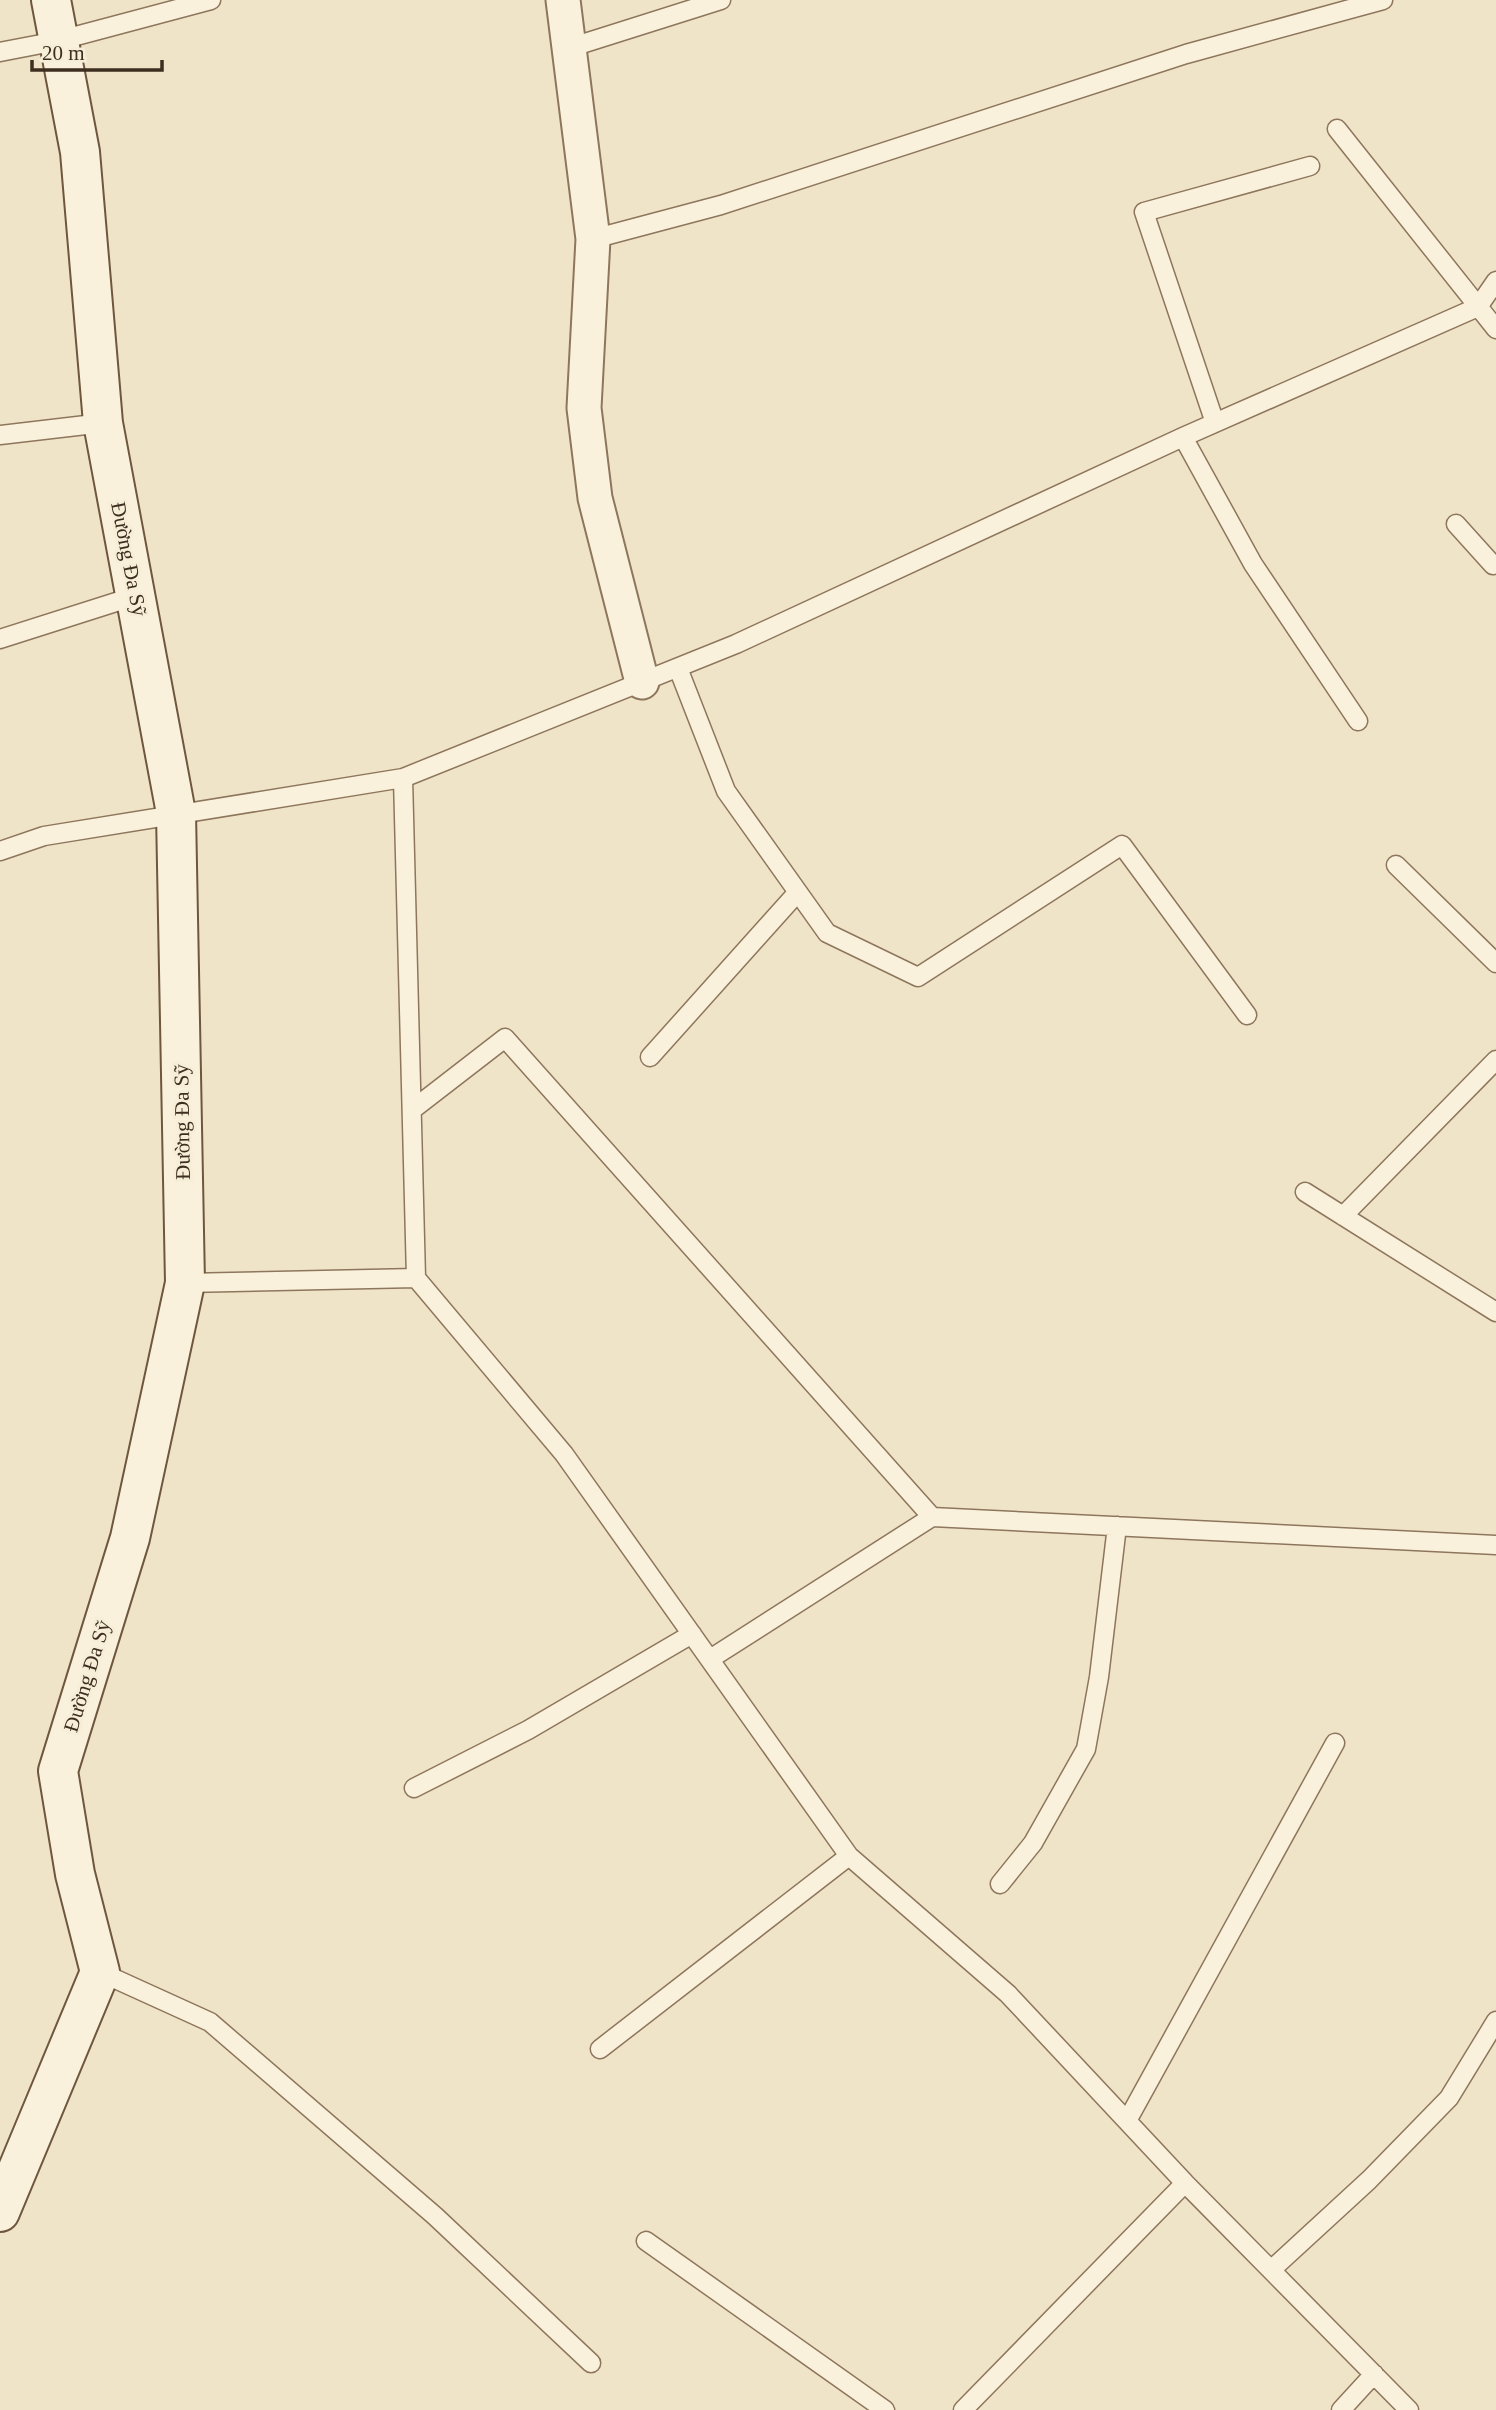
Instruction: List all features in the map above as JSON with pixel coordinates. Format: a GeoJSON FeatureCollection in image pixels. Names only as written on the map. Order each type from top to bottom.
{"type":"FeatureCollection","features":[{"type":"Feature","properties":{"kind":"street","name":"Đường Đa Sỹ"},"geometry":{"type":"LineString","coordinates":[[51,0],[80,152],[103,424],[176,813],[186,1283],[130,1538],[58,1771],[75,1874],[100,1972]]}},
{"type":"Feature","properties":{"kind":"street"},"geometry":{"type":"LineString","coordinates":[[563,0],[593,239],[584,408],[595,498],[642,682]]}},
{"type":"Feature","properties":{"kind":"street"},"geometry":{"type":"LineString","coordinates":[[0,2212],[100,1972]]}},
{"type":"Feature","properties":{"kind":"lane"},"geometry":{"type":"LineString","coordinates":[[0,52],[57,41],[211,0]]}},
{"type":"Feature","properties":{"kind":"lane"},"geometry":{"type":"LineString","coordinates":[[569,48],[722,0]]}},
{"type":"Feature","properties":{"kind":"lane"},"geometry":{"type":"LineString","coordinates":[[593,239],[721,205],[1186,54],[1383,0]]}},
{"type":"Feature","properties":{"kind":"lane"},"geometry":{"type":"LineString","coordinates":[[1337,130],[1496,329]]}},
{"type":"Feature","properties":{"kind":"lane"},"geometry":{"type":"LineString","coordinates":[[1214,423],[1144,212],[1310,166]]}},
{"type":"Feature","properties":{"kind":"lane"},"geometry":{"type":"LineString","coordinates":[[0,851],[44,836],[403,778],[736,644],[1214,423],[1478,307],[1496,281]]}},
{"type":"Feature","properties":{"kind":"lane"},"geometry":{"type":"LineString","coordinates":[[0,435],[103,424]]}},
{"type":"Feature","properties":{"kind":"lane"},"geometry":{"type":"LineString","coordinates":[[1183,438],[1253,564],[1358,721]]}},
{"type":"Feature","properties":{"kind":"lane"},"geometry":{"type":"LineString","coordinates":[[1456,524],[1493,565],[1496,564]]}},
{"type":"Feature","properties":{"kind":"lane"},"geometry":{"type":"LineString","coordinates":[[0,639],[135,596]]}},
{"type":"Feature","properties":{"kind":"lane"},"geometry":{"type":"LineString","coordinates":[[678,668],[726,791],[827,933],[918,977],[1122,845],[1247,1015]]}},
{"type":"Feature","properties":{"kind":"lane"},"geometry":{"type":"LineString","coordinates":[[403,778],[416,1278],[564,1454],[849,1856],[1009,1994],[1185,2183],[1409,2410]]}},
{"type":"Feature","properties":{"kind":"lane"},"geometry":{"type":"LineString","coordinates":[[1396,865],[1496,962]]}},
{"type":"Feature","properties":{"kind":"lane"},"geometry":{"type":"LineString","coordinates":[[650,1057],[797,892]]}},
{"type":"Feature","properties":{"kind":"lane"},"geometry":{"type":"LineString","coordinates":[[412,1110],[505,1038],[932,1517]]}},
{"type":"Feature","properties":{"kind":"lane"},"geometry":{"type":"LineString","coordinates":[[1343,1216],[1496,1060]]}},
{"type":"Feature","properties":{"kind":"lane"},"geometry":{"type":"LineString","coordinates":[[1305,1192],[1496,1312]]}},
{"type":"Feature","properties":{"kind":"lane"},"geometry":{"type":"LineString","coordinates":[[186,1283],[416,1278]]}},
{"type":"Feature","properties":{"kind":"lane"},"geometry":{"type":"LineString","coordinates":[[710,1659],[932,1517],[1496,1545]]}},
{"type":"Feature","properties":{"kind":"lane"},"geometry":{"type":"LineString","coordinates":[[1000,1884],[1033,1843],[1086,1749],[1100,1678],[1117,1526]]}},
{"type":"Feature","properties":{"kind":"lane"},"geometry":{"type":"LineString","coordinates":[[414,1788],[528,1730],[692,1634]]}},
{"type":"Feature","properties":{"kind":"lane"},"geometry":{"type":"LineString","coordinates":[[1127,2121],[1335,1743]]}},
{"type":"Feature","properties":{"kind":"lane"},"geometry":{"type":"LineString","coordinates":[[600,2049],[849,1856]]}},
{"type":"Feature","properties":{"kind":"lane"},"geometry":{"type":"LineString","coordinates":[[100,1972],[210,2022],[435,2216],[591,2363]]}},
{"type":"Feature","properties":{"kind":"lane"},"geometry":{"type":"LineString","coordinates":[[1271,2270],[1369,2180],[1449,2098],[1496,2021]]}},
{"type":"Feature","properties":{"kind":"lane"},"geometry":{"type":"LineString","coordinates":[[963,2410],[1185,2183]]}},
{"type":"Feature","properties":{"kind":"lane"},"geometry":{"type":"LineString","coordinates":[[646,2241],[885,2410]]}},
{"type":"Feature","properties":{"kind":"lane"},"geometry":{"type":"LineString","coordinates":[[1341,2410],[1374,2374]]}}]}
